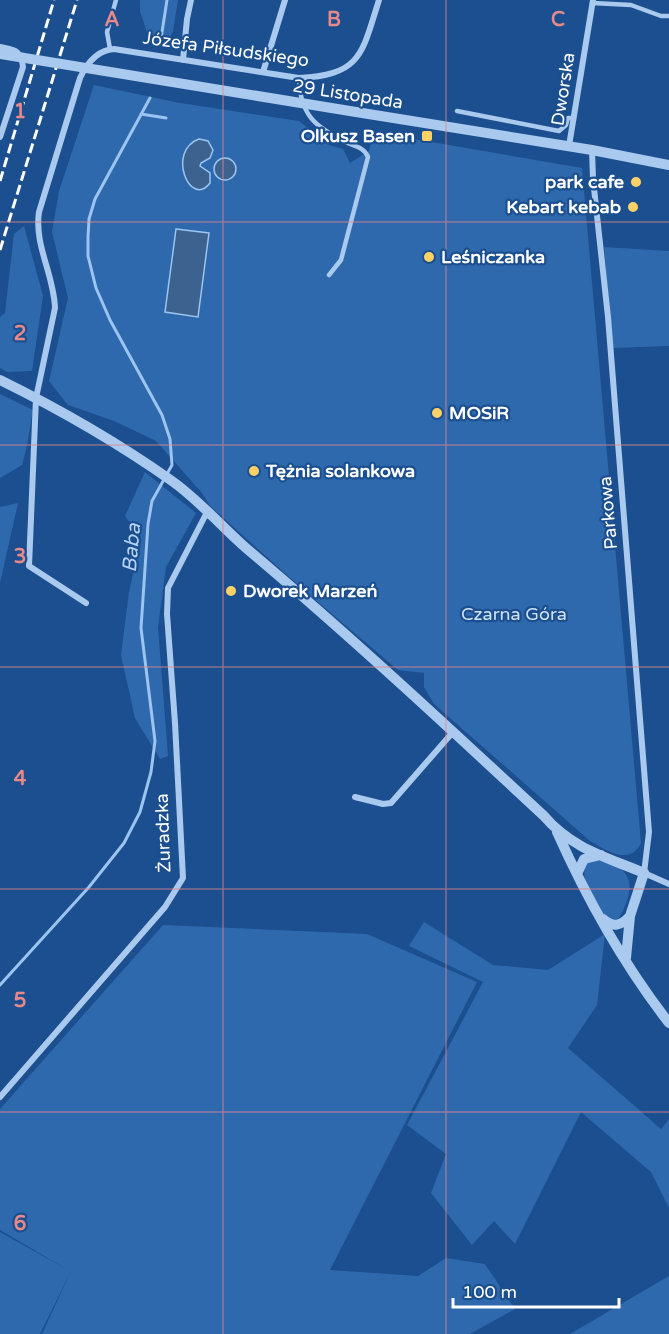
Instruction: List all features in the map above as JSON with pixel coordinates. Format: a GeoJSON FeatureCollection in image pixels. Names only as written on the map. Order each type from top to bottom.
{"type":"FeatureCollection","features":[{"type":"Feature","properties":{"kind":"street"},"geometry":{"type":"LineString","coordinates":[[183,60],[191,0]]}},
{"type":"Feature","properties":{"kind":"street"},"geometry":{"type":"LineString","coordinates":[[263,72],[285,0]]}},
{"type":"Feature","properties":{"kind":"street","name":"Józefa Piłsudskiego"},"geometry":{"type":"LineString","coordinates":[[110,49],[298,78],[325,76],[354,63],[363,51],[379,0]]}},
{"type":"Feature","properties":{"kind":"street","name":"Dworska"},"geometry":{"type":"LineString","coordinates":[[569,146],[592,1]]}},
{"type":"Feature","properties":{"kind":"street"},"geometry":{"type":"LineString","coordinates":[[0,47],[14,50],[21,57],[22,67],[0,137]]}},
{"type":"Feature","properties":{"kind":"street"},"geometry":{"type":"LineString","coordinates":[[86,603],[29,566],[36,398],[56,308],[53,286],[38,237],[39,212],[80,78],[94,58],[110,49]]}},
{"type":"Feature","properties":{"kind":"street","name":"29 Listopada"},"geometry":{"type":"LineString","coordinates":[[0,54],[569,146],[669,165]]}},
{"type":"Feature","properties":{"kind":"street","name":"Parkowa"},"geometry":{"type":"LineString","coordinates":[[592,150],[609,328],[650,832],[644,873]]}},
{"type":"Feature","properties":{"kind":"street"},"geometry":{"type":"LineString","coordinates":[[0,380],[36,398],[174,482],[289,583],[544,816],[556,830],[574,844],[669,884]]}},
{"type":"Feature","properties":{"kind":"street","name":"Żuradzka"},"geometry":{"type":"LineString","coordinates":[[0,1097],[165,907],[183,878],[167,614],[168,588],[205,516],[209,514]]}},
{"type":"Feature","properties":{"kind":"street"},"geometry":{"type":"LineString","coordinates":[[355,797],[383,804],[391,803],[453,732]]}},
{"type":"Feature","properties":{"kind":"street"},"geometry":{"type":"LineString","coordinates":[[556,830],[600,916],[645,992],[669,1023]]}},
{"type":"Feature","properties":{"kind":"street"},"geometry":{"type":"LineString","coordinates":[[577,874],[584,859],[601,855]]}},
{"type":"Feature","properties":{"kind":"street"},"geometry":{"type":"LineString","coordinates":[[626,958],[630,916],[644,873]]}},
{"type":"Feature","properties":{"kind":"street"},"geometry":{"type":"LineString","coordinates":[[600,916],[608,924],[615,925],[625,923],[630,916]]}},
{"type":"Feature","properties":{"kind":"lane"},"geometry":{"type":"LineString","coordinates":[[110,49],[107,32],[116,0]]}},
{"type":"Feature","properties":{"kind":"lane"},"geometry":{"type":"LineString","coordinates":[[592,1],[631,5],[661,16],[669,16]]}},
{"type":"Feature","properties":{"kind":"lane"},"geometry":{"type":"LineString","coordinates":[[298,78],[299,97],[307,114],[330,133],[362,149],[368,157],[340,260],[329,275]]}},
{"type":"Feature","properties":{"kind":"lane"},"geometry":{"type":"LineString","coordinates":[[457,111],[559,131],[566,125],[568,118],[574,118]]}},
{"type":"Feature","properties":{"kind":"green space"},"geometry":{"type":"Polygon","coordinates":[[[140,0],[178,0],[173,31],[168,41],[150,42],[140,11],[140,0]]]}},
{"type":"Feature","properties":{"kind":"green space","name":"Czarna Góra"},"geometry":{"type":"Polygon","coordinates":[[[94,85],[180,103],[299,121],[329,145],[343,149],[350,163],[369,151],[373,132],[582,168],[641,843],[631,854],[611,852],[590,841],[434,704],[424,687],[424,673],[398,670],[210,506],[202,493],[156,441],[114,421],[68,405],[49,381],[68,298],[52,232],[59,191],[94,85]]]}},
{"type":"Feature","properties":{"kind":"green space"},"geometry":{"type":"Polygon","coordinates":[[[24,226],[43,296],[32,371],[7,372],[0,368],[0,317],[5,313],[14,234],[24,226]]]}},
{"type":"Feature","properties":{"kind":"green space"},"geometry":{"type":"Polygon","coordinates":[[[604,247],[669,251],[669,346],[613,348],[604,247]]]}},
{"type":"Feature","properties":{"kind":"green space"},"geometry":{"type":"Polygon","coordinates":[[[0,394],[33,410],[22,465],[0,478],[0,394]]]}},
{"type":"Feature","properties":{"kind":"green space"},"geometry":{"type":"Polygon","coordinates":[[[145,472],[196,513],[166,567],[158,627],[168,756],[160,759],[135,718],[121,655],[129,592],[141,537],[125,516],[145,472]]]}},
{"type":"Feature","properties":{"kind":"green space"},"geometry":{"type":"Polygon","coordinates":[[[18,503],[0,583],[0,507],[18,503]]]}},
{"type":"Feature","properties":{"kind":"green space"},"geometry":{"type":"Polygon","coordinates":[[[594,860],[617,867],[628,879],[630,887],[625,907],[619,918],[612,921],[606,919],[586,883],[585,868],[588,861],[594,860]]]}},
{"type":"Feature","properties":{"kind":"green space"},"geometry":{"type":"Polygon","coordinates":[[[424,922],[493,965],[548,970],[605,934],[597,1005],[568,1048],[661,1129],[669,1119],[669,1208],[651,1172],[581,1112],[515,1244],[494,1221],[472,1245],[431,1193],[446,1154],[407,1125],[483,982],[409,946],[424,922]]]}},
{"type":"Feature","properties":{"kind":"green space"},"geometry":{"type":"Polygon","coordinates":[[[163,925],[367,934],[477,982],[330,1270],[418,1276],[446,1258],[485,1264],[515,1309],[470,1334],[42,1334],[71,1271],[40,1334],[0,1334],[0,1232],[68,1270],[0,1230],[0,1109],[163,925]]]}},
{"type":"Feature","properties":{"kind":"green space"},"geometry":{"type":"Polygon","coordinates":[[[669,1276],[669,1334],[570,1334],[669,1276]]]}},
{"type":"Feature","properties":{"kind":"shaded area"},"geometry":{"type":"Polygon","coordinates":[[[199,139],[208,141],[213,150],[210,158],[200,166],[210,173],[210,183],[202,189],[195,189],[189,184],[183,165],[184,155],[189,145],[199,139]]]}},
{"type":"Feature","properties":{"kind":"shaded area"},"geometry":{"type":"Polygon","coordinates":[[[225,158],[233,161],[236,169],[233,177],[225,180],[217,177],[214,169],[217,161],[225,158]]]}},
{"type":"Feature","properties":{"kind":"shaded area"},"geometry":{"type":"Polygon","coordinates":[[[176,229],[209,233],[198,317],[165,312],[176,229]]]}},
{"type":"Feature","properties":{"kind":"waterway","name":"Baba"},"geometry":{"type":"LineString","coordinates":[[160,45],[167,0]]}},
{"type":"Feature","properties":{"kind":"waterway","name":"Baba"},"geometry":{"type":"LineString","coordinates":[[0,985],[89,887],[124,843],[140,812],[151,772],[155,741],[141,628],[148,524],[152,501],[172,465],[170,439],[162,415],[110,320],[96,288],[88,256],[89,219],[95,199],[150,98]]}},
{"type":"Feature","properties":{"kind":"waterway"},"geometry":{"type":"LineString","coordinates":[[141,114],[166,118]]}},
{"type":"Feature","properties":{"kind":"railway"},"geometry":{"type":"LineString","coordinates":[[0,181],[54,0]]}},
{"type":"Feature","properties":{"kind":"railway"},"geometry":{"type":"LineString","coordinates":[[0,250],[77,0]]}},
{"type":"Feature","properties":{"kind":"place","name":"Olkusz Basen"},"geometry":{"type":"Point","coordinates":[427,136]}},
{"type":"Feature","properties":{"kind":"place","name":"park cafe"},"geometry":{"type":"Point","coordinates":[636,182]}},
{"type":"Feature","properties":{"kind":"place","name":"Kebart kebab"},"geometry":{"type":"Point","coordinates":[633,207]}},
{"type":"Feature","properties":{"kind":"place","name":"Leśniczanka"},"geometry":{"type":"Point","coordinates":[429,257]}},
{"type":"Feature","properties":{"kind":"place","name":"MOSiR"},"geometry":{"type":"Point","coordinates":[437,413]}},
{"type":"Feature","properties":{"kind":"place","name":"Tężnia solankowa"},"geometry":{"type":"Point","coordinates":[254,471]}},
{"type":"Feature","properties":{"kind":"place","name":"Dworek Marzeń"},"geometry":{"type":"Point","coordinates":[231,591]}}]}
